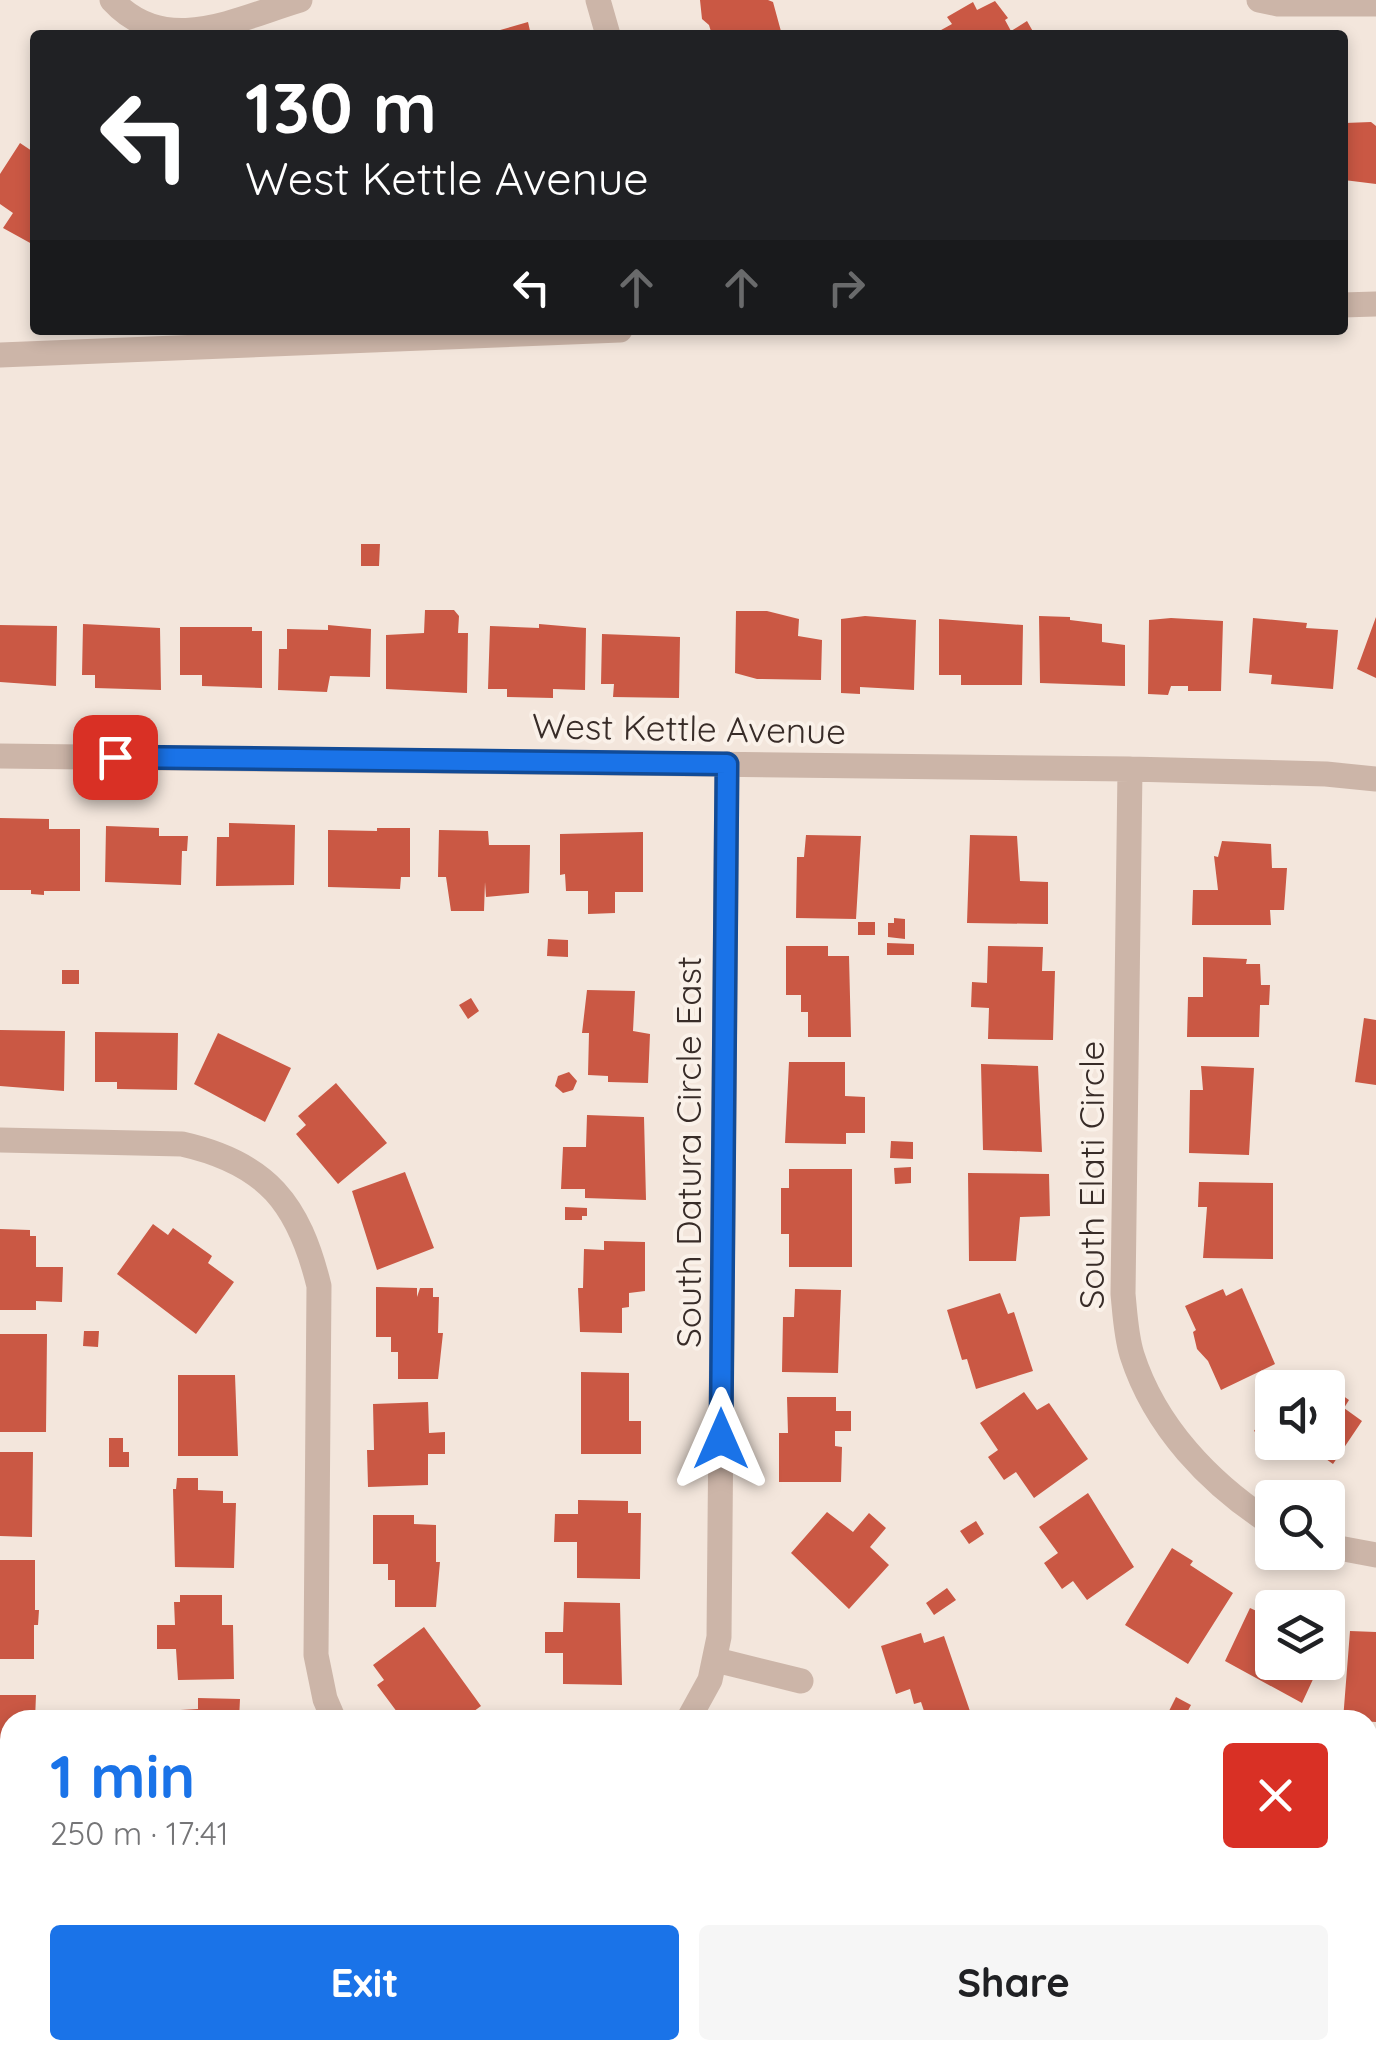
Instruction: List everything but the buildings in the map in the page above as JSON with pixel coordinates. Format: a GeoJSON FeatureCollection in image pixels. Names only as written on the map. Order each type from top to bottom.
{"type":"FeatureCollection","features":[{"type":"Feature","properties":{"kind":"street"},"geometry":{"type":"LineString","coordinates":[[112,0],[136,22],[155,30]]}},
{"type":"Feature","properties":{"kind":"street"},"geometry":{"type":"LineString","coordinates":[[196,30],[300,0]]}},
{"type":"Feature","properties":{"kind":"street"},"geometry":{"type":"LineString","coordinates":[[598,0],[607,30]]}},
{"type":"Feature","properties":{"kind":"street"},"geometry":{"type":"LineString","coordinates":[[1259,0],[1278,4],[1376,4]]}},
{"type":"Feature","properties":{"kind":"street"},"geometry":{"type":"LineString","coordinates":[[1348,305],[1376,304]]}},
{"type":"Feature","properties":{"kind":"street"},"geometry":{"type":"LineString","coordinates":[[0,355],[496,335]]}},
{"type":"Feature","properties":{"kind":"street","name":"West Kettle Avenue"},"geometry":{"type":"LineString","coordinates":[[0,756],[1130,769],[1376,779]]}},
{"type":"Feature","properties":{"kind":"street","name":"South Datura Circle East"},"geometry":{"type":"LineString","coordinates":[[694,1710],[716,1660],[720,1618],[727,764]]}},
{"type":"Feature","properties":{"kind":"street","name":"South Elati Circle"},"geometry":{"type":"LineString","coordinates":[[1130,769],[1122,1294],[1131,1352],[1162,1419],[1207,1476],[1255,1511]]}},
{"type":"Feature","properties":{"kind":"street"},"geometry":{"type":"LineString","coordinates":[[0,1140],[182,1144],[209,1150],[241,1163],[274,1189],[294,1214],[308,1240],[319,1286],[316,1655],[329,1710]]}},
{"type":"Feature","properties":{"kind":"street"},"geometry":{"type":"LineString","coordinates":[[1345,1549],[1376,1555]]}},
{"type":"Feature","properties":{"kind":"street"},"geometry":{"type":"LineString","coordinates":[[716,1660],[801,1681]]}},
{"type":"Feature","properties":{"kind":"route"},"geometry":{"type":"LineString","coordinates":[[115,757],[727,764],[721,1439]]}}]}
